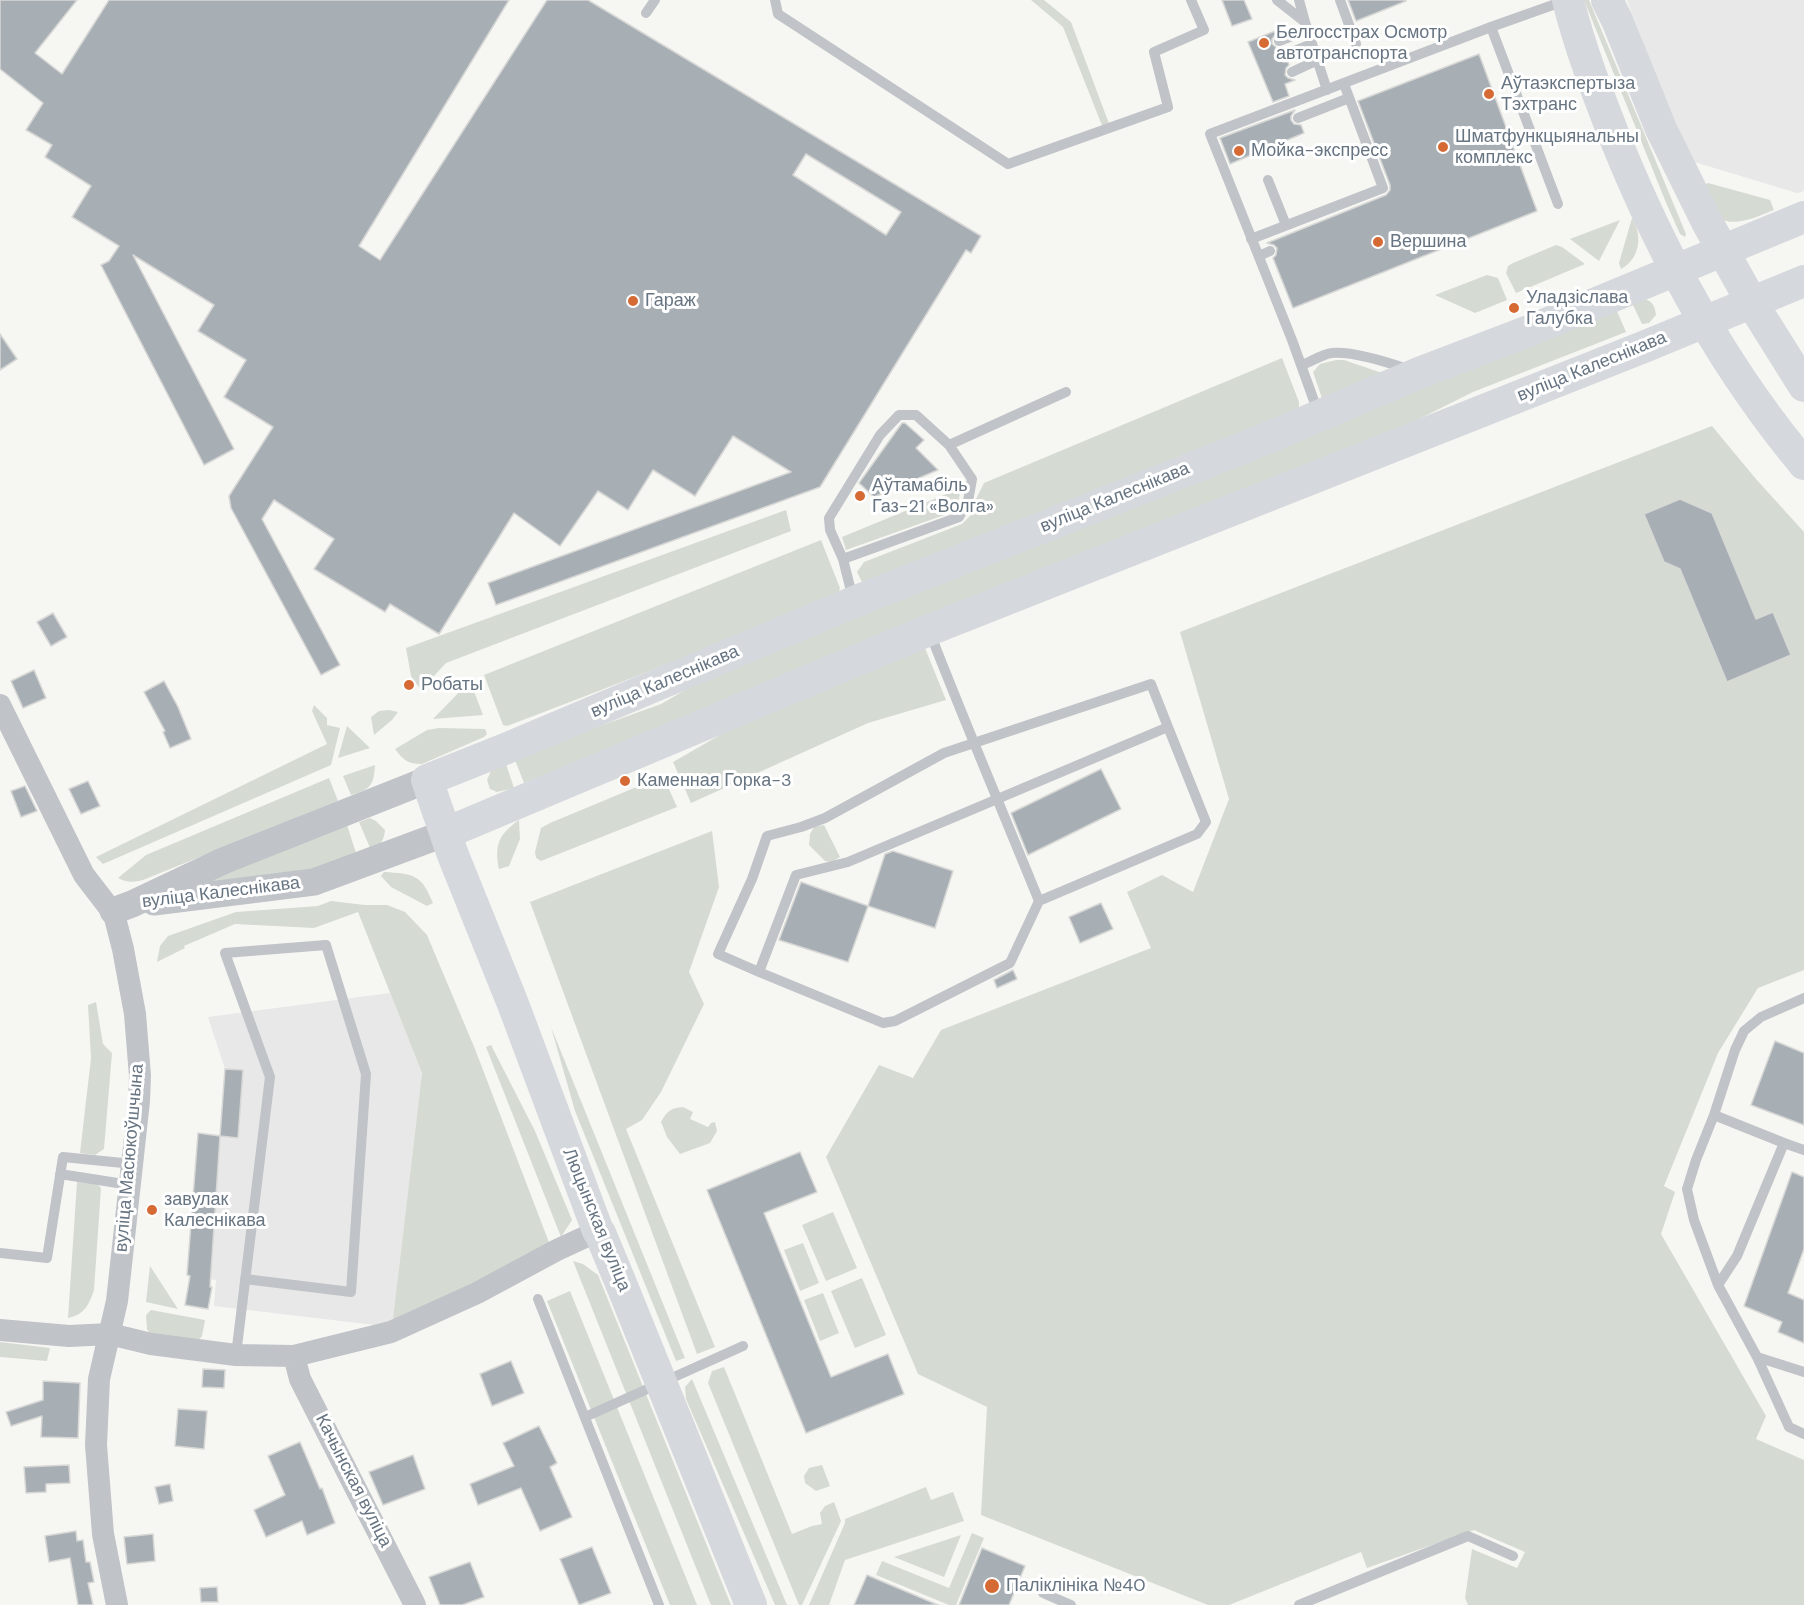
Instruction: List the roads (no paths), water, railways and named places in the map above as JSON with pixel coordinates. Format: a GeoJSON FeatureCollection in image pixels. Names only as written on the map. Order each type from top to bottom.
{"type":"FeatureCollection","features":[{"type":"Feature","properties":{"kind":"main road"},"geometry":{"type":"LineString","coordinates":[[1568,0],[1576,34],[1594,84],[1642,203],[1674,270],[1743,382],[1804,464]]}},
{"type":"Feature","properties":{"kind":"main road"},"geometry":{"type":"LineString","coordinates":[[1607,0],[1661,129],[1686,182],[1752,303],[1804,386]]}},
{"type":"Feature","properties":{"kind":"main road","name":"вуліца Калеснікава"},"geometry":{"type":"LineString","coordinates":[[427,780],[854,602],[1258,442],[1419,373],[1529,331],[1804,217]]}},
{"type":"Feature","properties":{"kind":"main road","name":"вуліца Калеснікава"},"geometry":{"type":"LineString","coordinates":[[446,833],[929,630],[1641,348],[1804,281]]}},
{"type":"Feature","properties":{"kind":"main road"},"geometry":{"type":"LineString","coordinates":[[427,780],[446,833]]}},
{"type":"Feature","properties":{"kind":"main road","name":"Люцынская вуліца"},"geometry":{"type":"LineString","coordinates":[[446,833],[598,1231],[751,1605]]}},
{"type":"Feature","properties":{"kind":"street","name":"вуліца Масюкоўшчына"},"geometry":{"type":"LineString","coordinates":[[0,705],[84,875],[122,908],[126,960],[138,1037],[140,1076],[132,1174],[117,1301],[99,1379],[96,1445],[103,1534],[117,1605]]}},
{"type":"Feature","properties":{"kind":"street","name":"вуліца Калеснікава"},"geometry":{"type":"LineString","coordinates":[[122,908],[223,861],[427,780]]}},
{"type":"Feature","properties":{"kind":"street","name":"вуліца Калеснікава"},"geometry":{"type":"LineString","coordinates":[[122,908],[314,882],[446,833]]}},
{"type":"Feature","properties":{"kind":"street"},"geometry":{"type":"LineString","coordinates":[[0,1330],[69,1336],[110,1334],[150,1344],[236,1355],[294,1356],[391,1332],[477,1293],[598,1231]]}},
{"type":"Feature","properties":{"kind":"street","name":"Качынская вуліца"},"geometry":{"type":"LineString","coordinates":[[294,1356],[300,1379],[415,1605]]}},
{"type":"Feature","properties":{"kind":"lane"},"geometry":{"type":"LineString","coordinates":[[646,13],[655,0]]}},
{"type":"Feature","properties":{"kind":"lane"},"geometry":{"type":"LineString","coordinates":[[775,0],[778,14],[1008,164],[1168,107],[1154,52],[1204,30],[1191,0]]}},
{"type":"Feature","properties":{"kind":"lane"},"geometry":{"type":"LineString","coordinates":[[1277,0],[1307,26]]}},
{"type":"Feature","properties":{"kind":"lane"},"geometry":{"type":"LineString","coordinates":[[1299,0],[1327,90]]}},
{"type":"Feature","properties":{"kind":"lane"},"geometry":{"type":"LineString","coordinates":[[1340,0],[1356,44]]}},
{"type":"Feature","properties":{"kind":"lane"},"geometry":{"type":"LineString","coordinates":[[1317,417],[1318,410],[1302,366],[1210,134],[1568,0]]}},
{"type":"Feature","properties":{"kind":"lane"},"geometry":{"type":"LineString","coordinates":[[1279,41],[1307,26]]}},
{"type":"Feature","properties":{"kind":"lane"},"geometry":{"type":"LineString","coordinates":[[1491,27],[1558,204]]}},
{"type":"Feature","properties":{"kind":"lane"},"geometry":{"type":"LineString","coordinates":[[1285,55],[1312,44]]}},
{"type":"Feature","properties":{"kind":"lane"},"geometry":{"type":"LineString","coordinates":[[1292,72],[1318,60]]}},
{"type":"Feature","properties":{"kind":"lane"},"geometry":{"type":"LineString","coordinates":[[1251,239],[1383,188],[1344,84]]}},
{"type":"Feature","properties":{"kind":"lane"},"geometry":{"type":"LineString","coordinates":[[1298,118],[1349,98]]}},
{"type":"Feature","properties":{"kind":"lane"},"geometry":{"type":"LineString","coordinates":[[1268,180],[1286,225]]}},
{"type":"Feature","properties":{"kind":"lane"},"geometry":{"type":"LineString","coordinates":[[1259,256],[1270,251]]}},
{"type":"Feature","properties":{"kind":"lane"},"geometry":{"type":"LineString","coordinates":[[1302,366],[1331,353],[1392,363],[1419,373]]}},
{"type":"Feature","properties":{"kind":"lane"},"geometry":{"type":"LineString","coordinates":[[949,445],[1066,392]]}},
{"type":"Feature","properties":{"kind":"lane"},"geometry":{"type":"LineString","coordinates":[[843,559],[959,517],[968,501],[972,479],[949,445],[916,415],[899,415],[880,435],[829,518],[830,530],[843,559],[854,602]]}},
{"type":"Feature","properties":{"kind":"lane"},"geometry":{"type":"LineString","coordinates":[[929,630],[1039,901]]}},
{"type":"Feature","properties":{"kind":"lane"},"geometry":{"type":"LineString","coordinates":[[1151,684],[1206,822],[1197,834],[1039,901],[1011,963],[895,1021],[884,1023],[718,954],[752,879],[767,836],[825,818],[944,753],[975,742],[1151,684]]}},
{"type":"Feature","properties":{"kind":"lane"},"geometry":{"type":"LineString","coordinates":[[759,972],[796,876],[848,862],[1168,727]]}},
{"type":"Feature","properties":{"kind":"lane"},"geometry":{"type":"LineString","coordinates":[[236,1355],[244,1279],[270,1077],[225,953],[326,945],[366,1074],[351,1292],[244,1279]]}},
{"type":"Feature","properties":{"kind":"lane"},"geometry":{"type":"LineString","coordinates":[[1804,998],[1761,1017],[1744,1031],[1735,1050],[1687,1189],[1694,1220],[1718,1285],[1757,1357],[1789,1427],[1804,1434]]}},
{"type":"Feature","properties":{"kind":"lane"},"geometry":{"type":"LineString","coordinates":[[1714,1115],[1804,1150]]}},
{"type":"Feature","properties":{"kind":"lane"},"geometry":{"type":"LineString","coordinates":[[1718,1285],[1737,1256],[1784,1143]]}},
{"type":"Feature","properties":{"kind":"lane"},"geometry":{"type":"LineString","coordinates":[[0,1253],[47,1258],[63,1156],[132,1174]]}},
{"type":"Feature","properties":{"kind":"lane"},"geometry":{"type":"LineString","coordinates":[[60,1174],[132,1174]]}},
{"type":"Feature","properties":{"kind":"lane"},"geometry":{"type":"LineString","coordinates":[[538,1299],[659,1605]]}},
{"type":"Feature","properties":{"kind":"lane"},"geometry":{"type":"LineString","coordinates":[[585,1417],[743,1346]]}},
{"type":"Feature","properties":{"kind":"lane"},"geometry":{"type":"LineString","coordinates":[[1757,1357],[1804,1372]]}},
{"type":"Feature","properties":{"kind":"lane"},"geometry":{"type":"LineString","coordinates":[[1299,1605],[1468,1536],[1513,1556]]}},
{"type":"Feature","properties":{"kind":"lane"},"geometry":{"type":"LineString","coordinates":[[1043,1593],[1071,1605]]}},
{"type":"Feature","properties":{"kind":"place","name":"Белгосстрах Осмотр автотранспорта"},"geometry":{"type":"Point","coordinates":[1264,43]}},
{"type":"Feature","properties":{"kind":"place","name":"Аўтаэкспертыза Тэхтранс"},"geometry":{"type":"Point","coordinates":[1489,94]}},
{"type":"Feature","properties":{"kind":"place","name":"Шматфункцыянальны комплекс"},"geometry":{"type":"Point","coordinates":[1443,147]}},
{"type":"Feature","properties":{"kind":"place","name":"Мойка-экспресс"},"geometry":{"type":"Point","coordinates":[1239,151]}},
{"type":"Feature","properties":{"kind":"place","name":"Вершина"},"geometry":{"type":"Point","coordinates":[1378,242]}},
{"type":"Feature","properties":{"kind":"place","name":"Гараж"},"geometry":{"type":"Point","coordinates":[633,301]}},
{"type":"Feature","properties":{"kind":"place","name":"Уладзіслава Галубка"},"geometry":{"type":"Point","coordinates":[1514,308]}},
{"type":"Feature","properties":{"kind":"place","name":"Аўтамабіль Газ-21 «Волга»"},"geometry":{"type":"Point","coordinates":[860,496]}},
{"type":"Feature","properties":{"kind":"place","name":"Робаты"},"geometry":{"type":"Point","coordinates":[409,685]}},
{"type":"Feature","properties":{"kind":"place","name":"Каменная Горка-3"},"geometry":{"type":"Point","coordinates":[625,781]}},
{"type":"Feature","properties":{"kind":"place","name":"завулак Калеснікава"},"geometry":{"type":"Point","coordinates":[152,1210]}},
{"type":"Feature","properties":{"kind":"place","name":"Паліклініка №40"},"geometry":{"type":"Point","coordinates":[992,1586]}}]}
